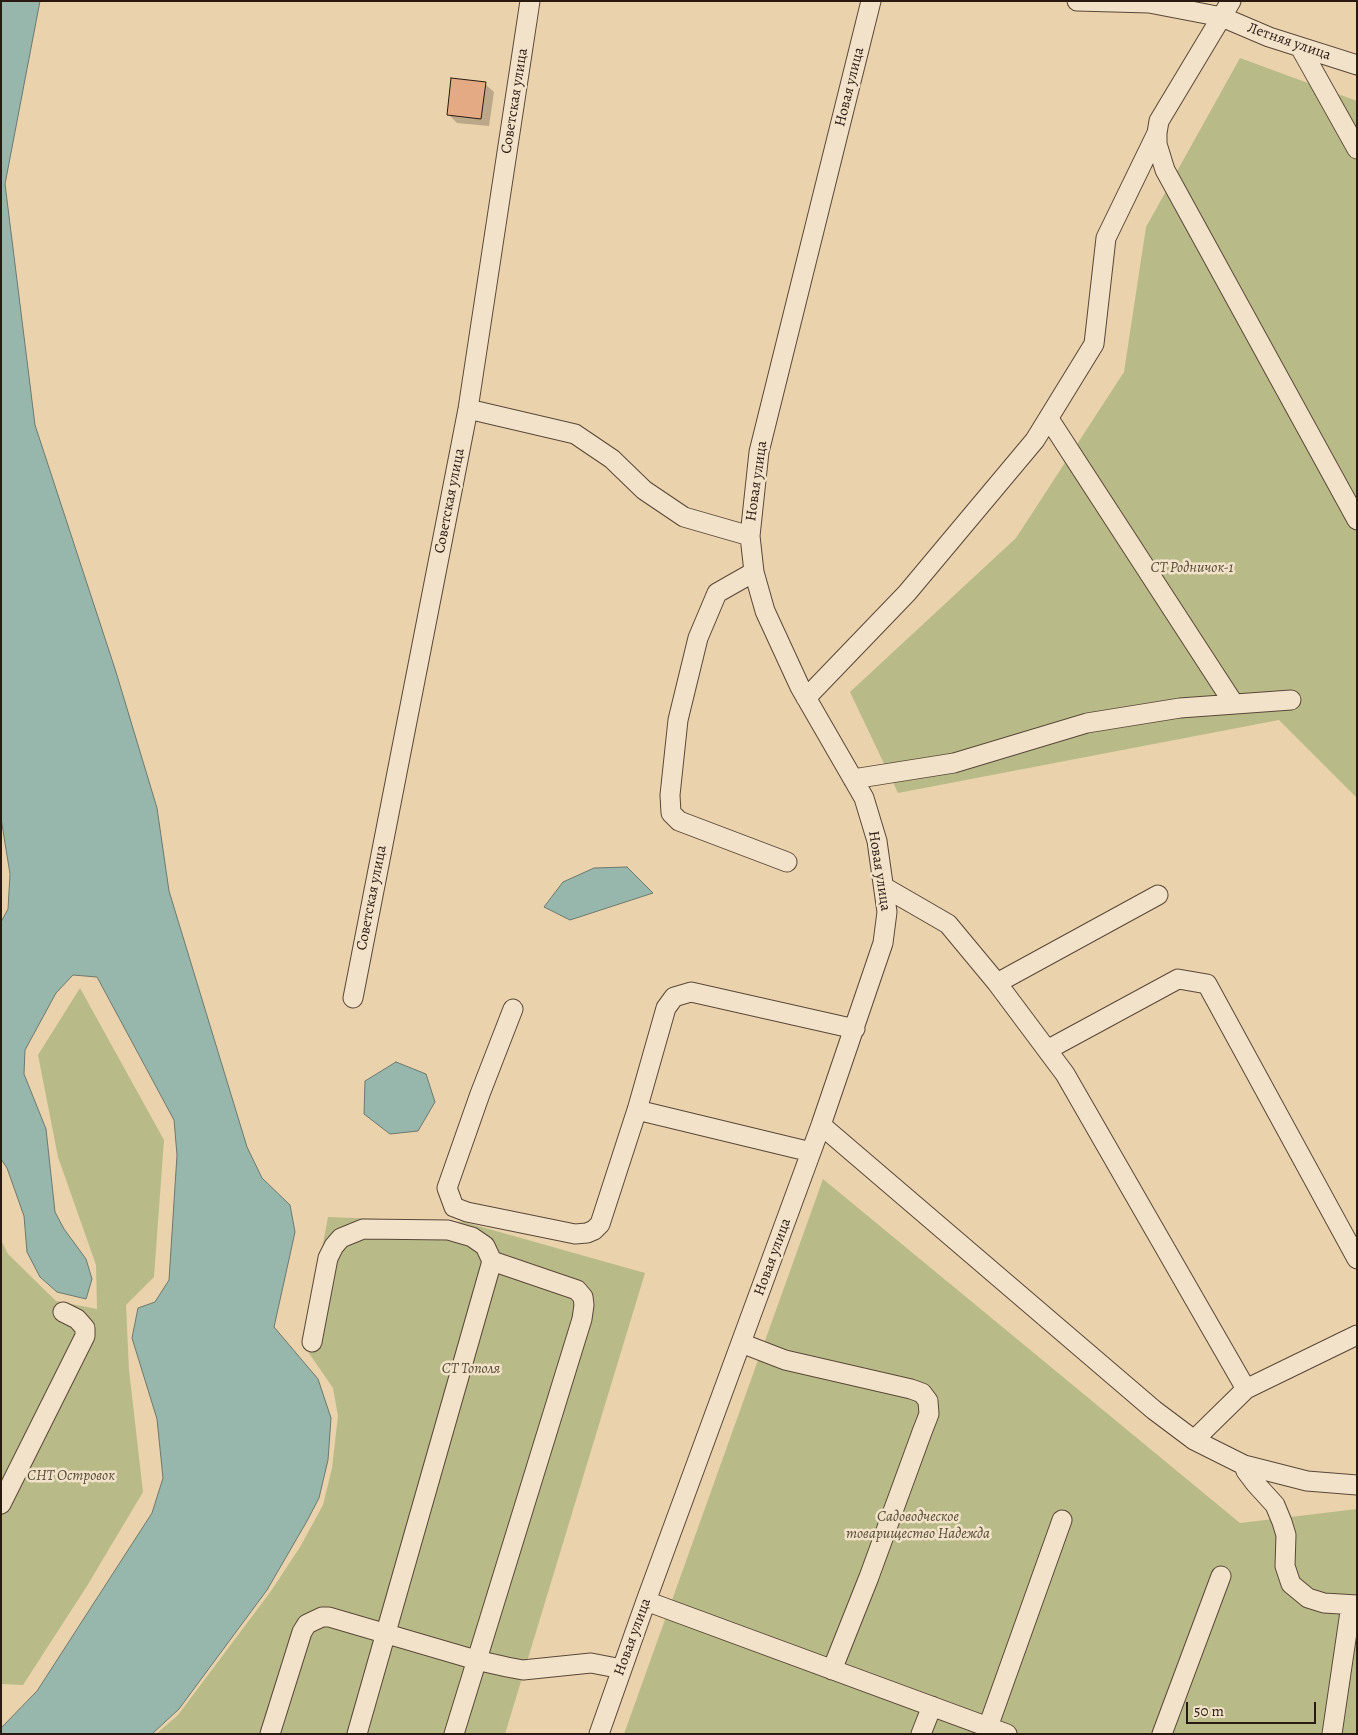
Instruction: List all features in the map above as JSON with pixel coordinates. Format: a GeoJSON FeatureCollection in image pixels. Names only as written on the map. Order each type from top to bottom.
{"type":"FeatureCollection","features":[{"type":"Feature","properties":{"kind":"street","name":"Советская улица"},"geometry":{"type":"LineString","coordinates":[[353,998],[468,409],[530,1]]}},
{"type":"Feature","properties":{"kind":"street","name":"Новая улица"},"geometry":{"type":"LineString","coordinates":[[599,1734],[646,1600],[821,1125],[883,943],[887,912],[884,887],[877,842],[864,798],[806,698],[764,611],[754,572],[750,536],[759,452],[871,1]]}},
{"type":"Feature","properties":{"kind":"street","name":"Летняя улица"},"geometry":{"type":"LineString","coordinates":[[1077,1],[1149,3],[1227,9],[1269,37],[1357,65]]}},
{"type":"Feature","properties":{"kind":"street"},"geometry":{"type":"LineString","coordinates":[[1227,9],[1158,122],[1158,144],[1165,170],[1357,520]]}},
{"type":"Feature","properties":{"kind":"street"},"geometry":{"type":"LineString","coordinates":[[1300,47],[1357,149]]}},
{"type":"Feature","properties":{"kind":"street"},"geometry":{"type":"LineString","coordinates":[[806,698],[908,593],[1035,440],[1049,419],[1094,344],[1106,238],[1157,133]]}},
{"type":"Feature","properties":{"kind":"street"},"geometry":{"type":"LineString","coordinates":[[468,409],[575,434],[612,459],[644,490],[684,517],[750,536]]}},
{"type":"Feature","properties":{"kind":"street"},"geometry":{"type":"LineString","coordinates":[[1049,419],[1234,704]]}},
{"type":"Feature","properties":{"kind":"street"},"geometry":{"type":"LineString","coordinates":[[754,572],[717,594],[698,638],[678,720],[670,795],[671,813],[679,822],[787,862]]}},
{"type":"Feature","properties":{"kind":"street"},"geometry":{"type":"LineString","coordinates":[[853,779],[954,763],[1087,723],[1180,708],[1291,700]]}},
{"type":"Feature","properties":{"kind":"street"},"geometry":{"type":"LineString","coordinates":[[884,887],[948,924],[997,983],[1065,1074],[1246,1389]]}},
{"type":"Feature","properties":{"kind":"street"},"geometry":{"type":"LineString","coordinates":[[997,983],[1158,895]]}},
{"type":"Feature","properties":{"kind":"street"},"geometry":{"type":"LineString","coordinates":[[1047,1050],[1178,978],[1207,984],[1357,1259]]}},
{"type":"Feature","properties":{"kind":"street"},"geometry":{"type":"LineString","coordinates":[[513,1009],[480,1094],[447,1188],[454,1207],[467,1212],[576,1234],[587,1234],[600,1224],[637,1110],[666,1008],[674,997],[691,992],[855,1029]]}},
{"type":"Feature","properties":{"kind":"street"},"geometry":{"type":"LineString","coordinates":[[637,1110],[811,1152]]}},
{"type":"Feature","properties":{"kind":"street"},"geometry":{"type":"LineString","coordinates":[[821,1125],[1154,1410],[1194,1440],[1244,1465],[1307,1481],[1357,1485]]}},
{"type":"Feature","properties":{"kind":"street"},"geometry":{"type":"LineString","coordinates":[[312,1342],[328,1258],[334,1246],[341,1238],[363,1229],[448,1230],[472,1237],[485,1246],[492,1261],[357,1734]]}},
{"type":"Feature","properties":{"kind":"street"},"geometry":{"type":"LineString","coordinates":[[454,1734],[579,1329],[584,1305],[583,1296],[577,1290],[492,1261]]}},
{"type":"Feature","properties":{"kind":"street"},"geometry":{"type":"LineString","coordinates":[[1,1504],[85,1336],[85,1328],[77,1319],[63,1312]]}},
{"type":"Feature","properties":{"kind":"street"},"geometry":{"type":"LineString","coordinates":[[1194,1440],[1246,1389],[1357,1335]]}},
{"type":"Feature","properties":{"kind":"street"},"geometry":{"type":"LineString","coordinates":[[741,1343],[784,1360],[910,1389],[922,1393],[928,1401],[929,1414],[869,1577],[832,1670]]}},
{"type":"Feature","properties":{"kind":"street"},"geometry":{"type":"LineString","coordinates":[[1244,1465],[1255,1483],[1275,1505],[1282,1522],[1286,1535],[1285,1566],[1291,1584],[1308,1598],[1324,1603],[1354,1605],[1332,1734]]}},
{"type":"Feature","properties":{"kind":"street"},"geometry":{"type":"LineString","coordinates":[[988,1727],[1062,1520]]}},
{"type":"Feature","properties":{"kind":"street"},"geometry":{"type":"LineString","coordinates":[[1162,1734],[1221,1576]]}},
{"type":"Feature","properties":{"kind":"street"},"geometry":{"type":"LineString","coordinates":[[646,1600],[1008,1734]]}},
{"type":"Feature","properties":{"kind":"street"},"geometry":{"type":"LineString","coordinates":[[270,1734],[302,1632],[307,1624],[322,1617],[330,1617],[476,1660],[523,1670],[591,1663],[622,1669]]}},
{"type":"Feature","properties":{"kind":"street"},"geometry":{"type":"LineString","coordinates":[[921,1734],[932,1706]]}},
{"type":"Feature","properties":{"kind":"green space","name":"СТ Родничок-1"},"geometry":{"type":"Polygon","coordinates":[[[1240,58],[1357,101],[1357,798],[1279,720],[898,793],[850,692],[1016,538],[1124,372],[1146,227],[1240,58]]]}},
{"type":"Feature","properties":{"kind":"green space","name":"СНТ Островок"},"geometry":{"type":"Polygon","coordinates":[[[80,988],[164,1140],[154,1277],[126,1305],[129,1370],[143,1492],[87,1586],[23,1685],[1,1684],[1,1240],[8,1254],[56,1301],[97,1309],[96,1265],[58,1157],[38,1055],[80,988]]]}},
{"type":"Feature","properties":{"kind":"green space","name":"Садоводческое товарищество Надежда"},"geometry":{"type":"Polygon","coordinates":[[[823,1179],[1240,1523],[1357,1509],[1357,1734],[624,1734],[823,1179]]]}},
{"type":"Feature","properties":{"kind":"green space","name":"СТ Тополя"},"geometry":{"type":"Polygon","coordinates":[[[328,1217],[464,1222],[645,1273],[505,1734],[156,1734],[178,1715],[271,1591],[300,1547],[323,1505],[332,1468],[338,1416],[333,1388],[304,1346],[328,1217]]]}},
{"type":"Feature","properties":{"kind":"water"},"geometry":{"type":"Polygon","coordinates":[[[1,1],[40,1],[5,184],[35,425],[116,672],[157,808],[169,891],[247,1147],[262,1178],[290,1205],[295,1232],[274,1327],[318,1379],[331,1418],[328,1460],[319,1498],[307,1521],[267,1590],[179,1709],[152,1734],[1,1734],[1,1728],[37,1691],[152,1513],[163,1478],[157,1419],[132,1338],[138,1308],[155,1302],[169,1280],[177,1155],[174,1120],[97,977],[73,975],[56,993],[25,1050],[24,1074],[46,1129],[55,1212],[64,1229],[86,1259],[92,1279],[86,1299],[57,1292],[40,1277],[27,1252],[24,1216],[7,1168],[1,1159],[1,922],[8,909],[10,874],[1,818],[1,1]]]}},
{"type":"Feature","properties":{"kind":"water"},"geometry":{"type":"Polygon","coordinates":[[[627,867],[653,893],[570,920],[544,907],[563,882],[594,868],[627,867]]]}},
{"type":"Feature","properties":{"kind":"water"},"geometry":{"type":"Polygon","coordinates":[[[396,1062],[426,1074],[435,1102],[418,1131],[390,1134],[364,1114],[365,1081],[396,1062]]]}},
{"type":"Feature","properties":{"kind":"building"},"geometry":{"type":"Polygon","coordinates":[[[451,78],[486,82],[481,119],[447,115],[451,78]]]}}]}
